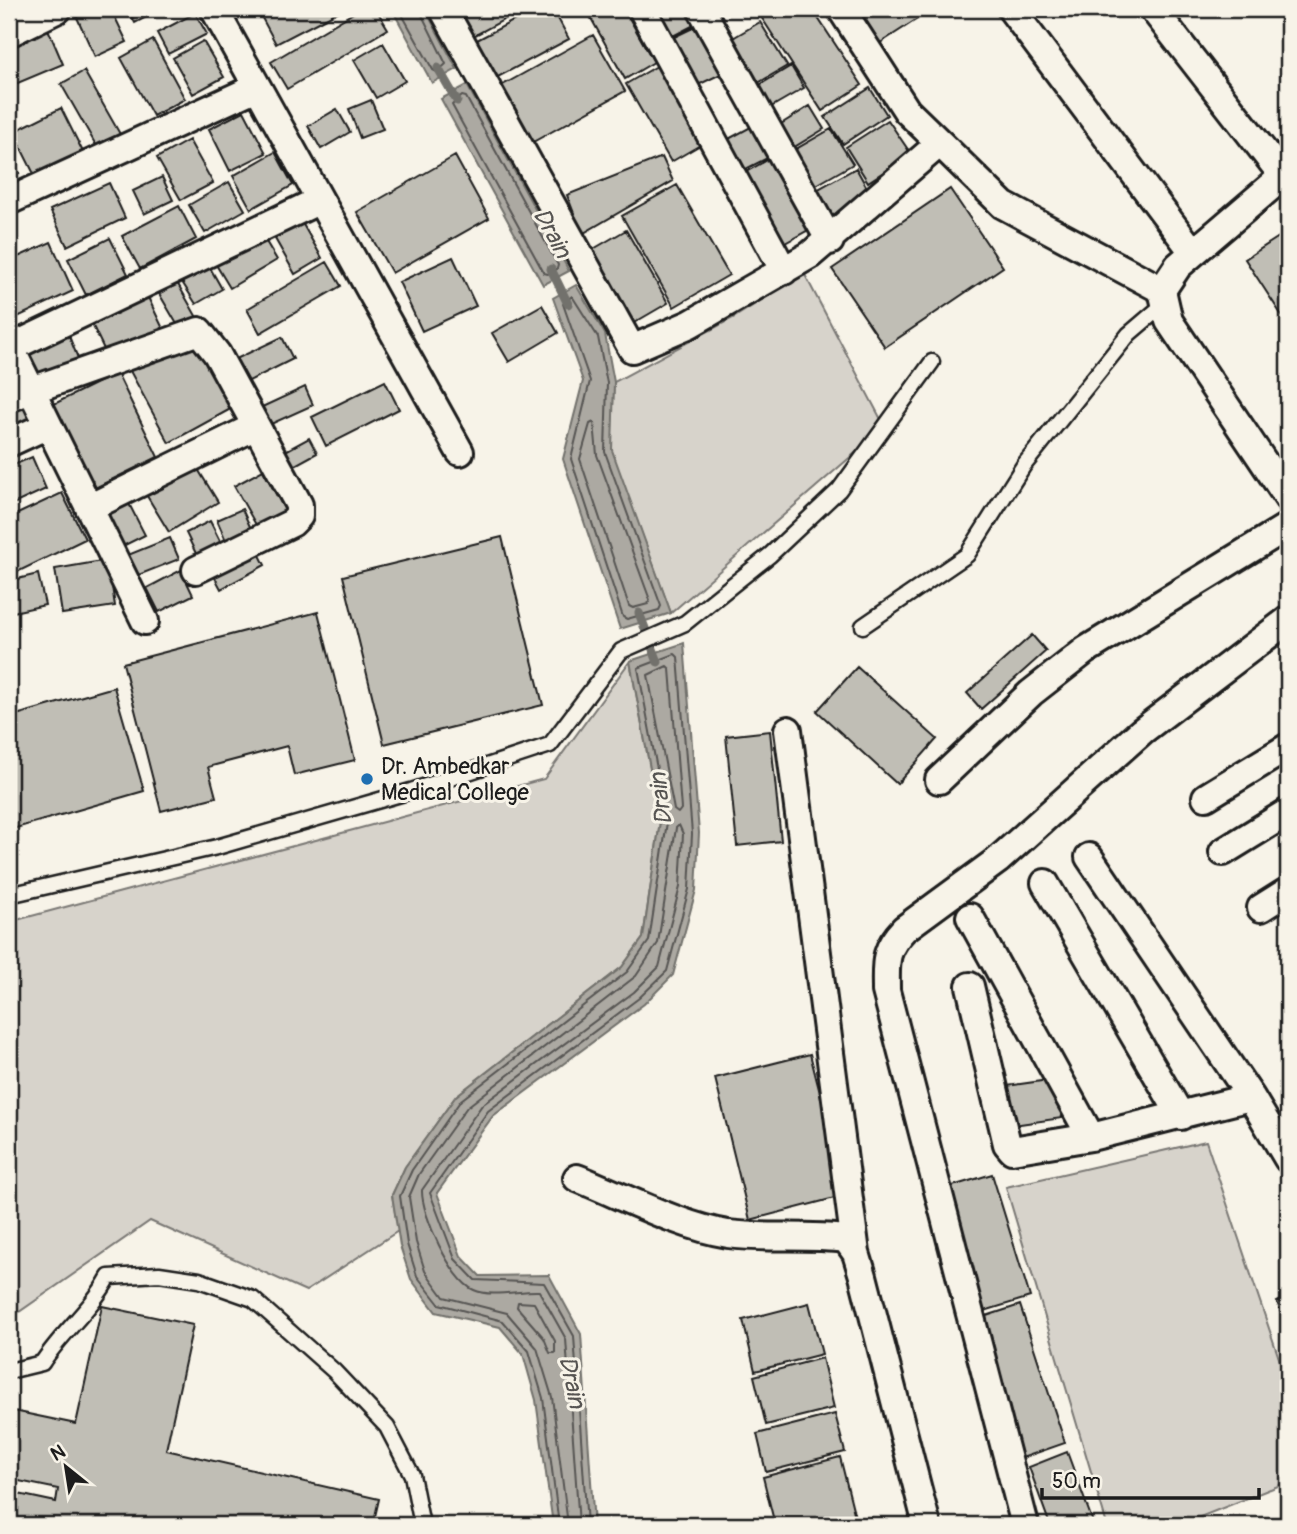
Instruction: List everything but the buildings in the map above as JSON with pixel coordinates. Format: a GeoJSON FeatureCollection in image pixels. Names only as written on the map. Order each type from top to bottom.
{"type":"FeatureCollection","features":[{"type":"Feature","properties":{"kind":"street"},"geometry":{"type":"LineString","coordinates":[[9,33],[58,9]]}},
{"type":"Feature","properties":{"kind":"street"},"geometry":{"type":"LineString","coordinates":[[214,9],[460,452]]}},
{"type":"Feature","properties":{"kind":"street"},"geometry":{"type":"LineString","coordinates":[[443,9],[632,349],[690,324],[784,271],[830,241],[940,143]]}},
{"type":"Feature","properties":{"kind":"street"},"geometry":{"type":"LineString","coordinates":[[642,9],[784,271]]}},
{"type":"Feature","properties":{"kind":"street"},"geometry":{"type":"LineString","coordinates":[[701,9],[830,241]]}},
{"type":"Feature","properties":{"kind":"street"},"geometry":{"type":"LineString","coordinates":[[841,9],[907,111],[1003,205],[1163,298]]}},
{"type":"Feature","properties":{"kind":"street"},"geometry":{"type":"LineString","coordinates":[[1011,9],[1193,252]]}},
{"type":"Feature","properties":{"kind":"street"},"geometry":{"type":"LineString","coordinates":[[1153,9],[1286,174],[1168,276],[1163,298],[1176,331],[1288,498]]}},
{"type":"Feature","properties":{"kind":"street"},"geometry":{"type":"LineString","coordinates":[[9,201],[257,87]]}},
{"type":"Feature","properties":{"kind":"street"},"geometry":{"type":"LineString","coordinates":[[145,621],[48,425],[20,394],[9,347],[320,200]]}},
{"type":"Feature","properties":{"kind":"street"},"geometry":{"type":"LineString","coordinates":[[20,394],[199,331],[212,344],[299,505],[299,516],[292,523],[197,570]]}},
{"type":"Feature","properties":{"kind":"street"},"geometry":{"type":"LineString","coordinates":[[9,443],[48,425]]}},
{"type":"Feature","properties":{"kind":"street"},"geometry":{"type":"LineString","coordinates":[[89,508],[256,426]]}},
{"type":"Feature","properties":{"kind":"street"},"geometry":{"type":"LineString","coordinates":[[939,780],[1031,693],[1086,650],[1288,526]]}},
{"type":"Feature","properties":{"kind":"street"},"geometry":{"type":"LineString","coordinates":[[1025,1525],[886,991],[886,958],[891,943],[904,929],[998,860],[1142,731],[1288,620]]}},
{"type":"Feature","properties":{"kind":"street"},"geometry":{"type":"LineString","coordinates":[[788,730],[856,1253],[927,1525]]}},
{"type":"Feature","properties":{"kind":"street"},"geometry":{"type":"LineString","coordinates":[[1206,797],[1288,747]]}},
{"type":"Feature","properties":{"kind":"street"},"geometry":{"type":"LineString","coordinates":[[1223,852],[1288,812]]}},
{"type":"Feature","properties":{"kind":"street"},"geometry":{"type":"LineString","coordinates":[[1089,857],[1251,1097],[1288,1159]]}},
{"type":"Feature","properties":{"kind":"street"},"geometry":{"type":"LineString","coordinates":[[1045,883],[1181,1116]]}},
{"type":"Feature","properties":{"kind":"street"},"geometry":{"type":"LineString","coordinates":[[1261,908],[1288,891]]}},
{"type":"Feature","properties":{"kind":"street"},"geometry":{"type":"LineString","coordinates":[[970,917],[1091,1137]]}},
{"type":"Feature","properties":{"kind":"street"},"geometry":{"type":"LineString","coordinates":[[970,986],[1009,1148],[1023,1150],[1091,1137],[1251,1097]]}},
{"type":"Feature","properties":{"kind":"street"},"geometry":{"type":"LineString","coordinates":[[577,1178],[704,1228],[730,1234],[814,1235],[846,1239],[856,1253]]}},
{"type":"Feature","properties":{"kind":"lane"},"geometry":{"type":"LineString","coordinates":[[863,626],[967,555],[1024,465],[1129,334],[1163,298]]}},
{"type":"Feature","properties":{"kind":"lane"},"geometry":{"type":"LineString","coordinates":[[9,895],[217,847],[411,791],[550,745],[621,651],[685,622],[770,555],[839,490],[932,362]]}},
{"type":"Feature","properties":{"kind":"lane"},"geometry":{"type":"LineString","coordinates":[[9,1371],[42,1363],[60,1336],[97,1299],[109,1278],[159,1274],[199,1280],[253,1299],[334,1371],[387,1427],[412,1475],[422,1525]]}},
{"type":"Feature","properties":{"kind":"shaded area"},"geometry":{"type":"Polygon","coordinates":[[[804,273],[885,427],[671,613],[611,450],[614,382],[735,317],[804,273]]]}},
{"type":"Feature","properties":{"kind":"shaded area"},"geometry":{"type":"Polygon","coordinates":[[[630,661],[660,822],[643,938],[622,967],[456,1096],[405,1167],[392,1195],[398,1231],[306,1291],[150,1221],[9,1319],[9,922],[544,779],[630,661]]]}},
{"type":"Feature","properties":{"kind":"shaded area"},"geometry":{"type":"Polygon","coordinates":[[[1206,1141],[1288,1385],[1288,1482],[1180,1525],[1107,1525],[1006,1187],[1206,1141]]]}},
{"type":"Feature","properties":{"kind":"water"},"geometry":{"type":"Polygon","coordinates":[[[392,9],[425,9],[457,69],[432,83],[392,9]]]}},
{"type":"Feature","properties":{"kind":"water"},"geometry":{"type":"Polygon","coordinates":[[[467,85],[569,271],[543,285],[441,99],[467,85]]]}},
{"type":"Feature","properties":{"kind":"water"},"geometry":{"type":"Polygon","coordinates":[[[576,285],[605,334],[614,382],[612,450],[671,613],[620,629],[563,459],[583,381],[553,298],[576,285]]]}},
{"type":"Feature","properties":{"kind":"water"},"geometry":{"type":"Polygon","coordinates":[[[684,643],[699,833],[696,890],[673,975],[644,1004],[493,1116],[437,1193],[461,1256],[480,1276],[549,1275],[581,1334],[594,1525],[553,1525],[536,1400],[523,1354],[500,1327],[436,1312],[411,1279],[400,1246],[392,1195],[405,1167],[456,1096],[622,967],[643,938],[660,822],[630,661],[684,643]]]}},
{"type":"Feature","properties":{"kind":"waterway","name":"Drain"},"geometry":{"type":"LineString","coordinates":[[438,68],[457,101]]}},
{"type":"Feature","properties":{"kind":"waterway","name":"Drain"},"geometry":{"type":"LineString","coordinates":[[551,269],[568,304]]}},
{"type":"Feature","properties":{"kind":"waterway","name":"Drain"},"geometry":{"type":"LineString","coordinates":[[639,613],[658,662]]}},
{"type":"Feature","properties":{"kind":"place","name":"Dr. Ambedkar Medical College"},"geometry":{"type":"Point","coordinates":[367,779]}}]}
